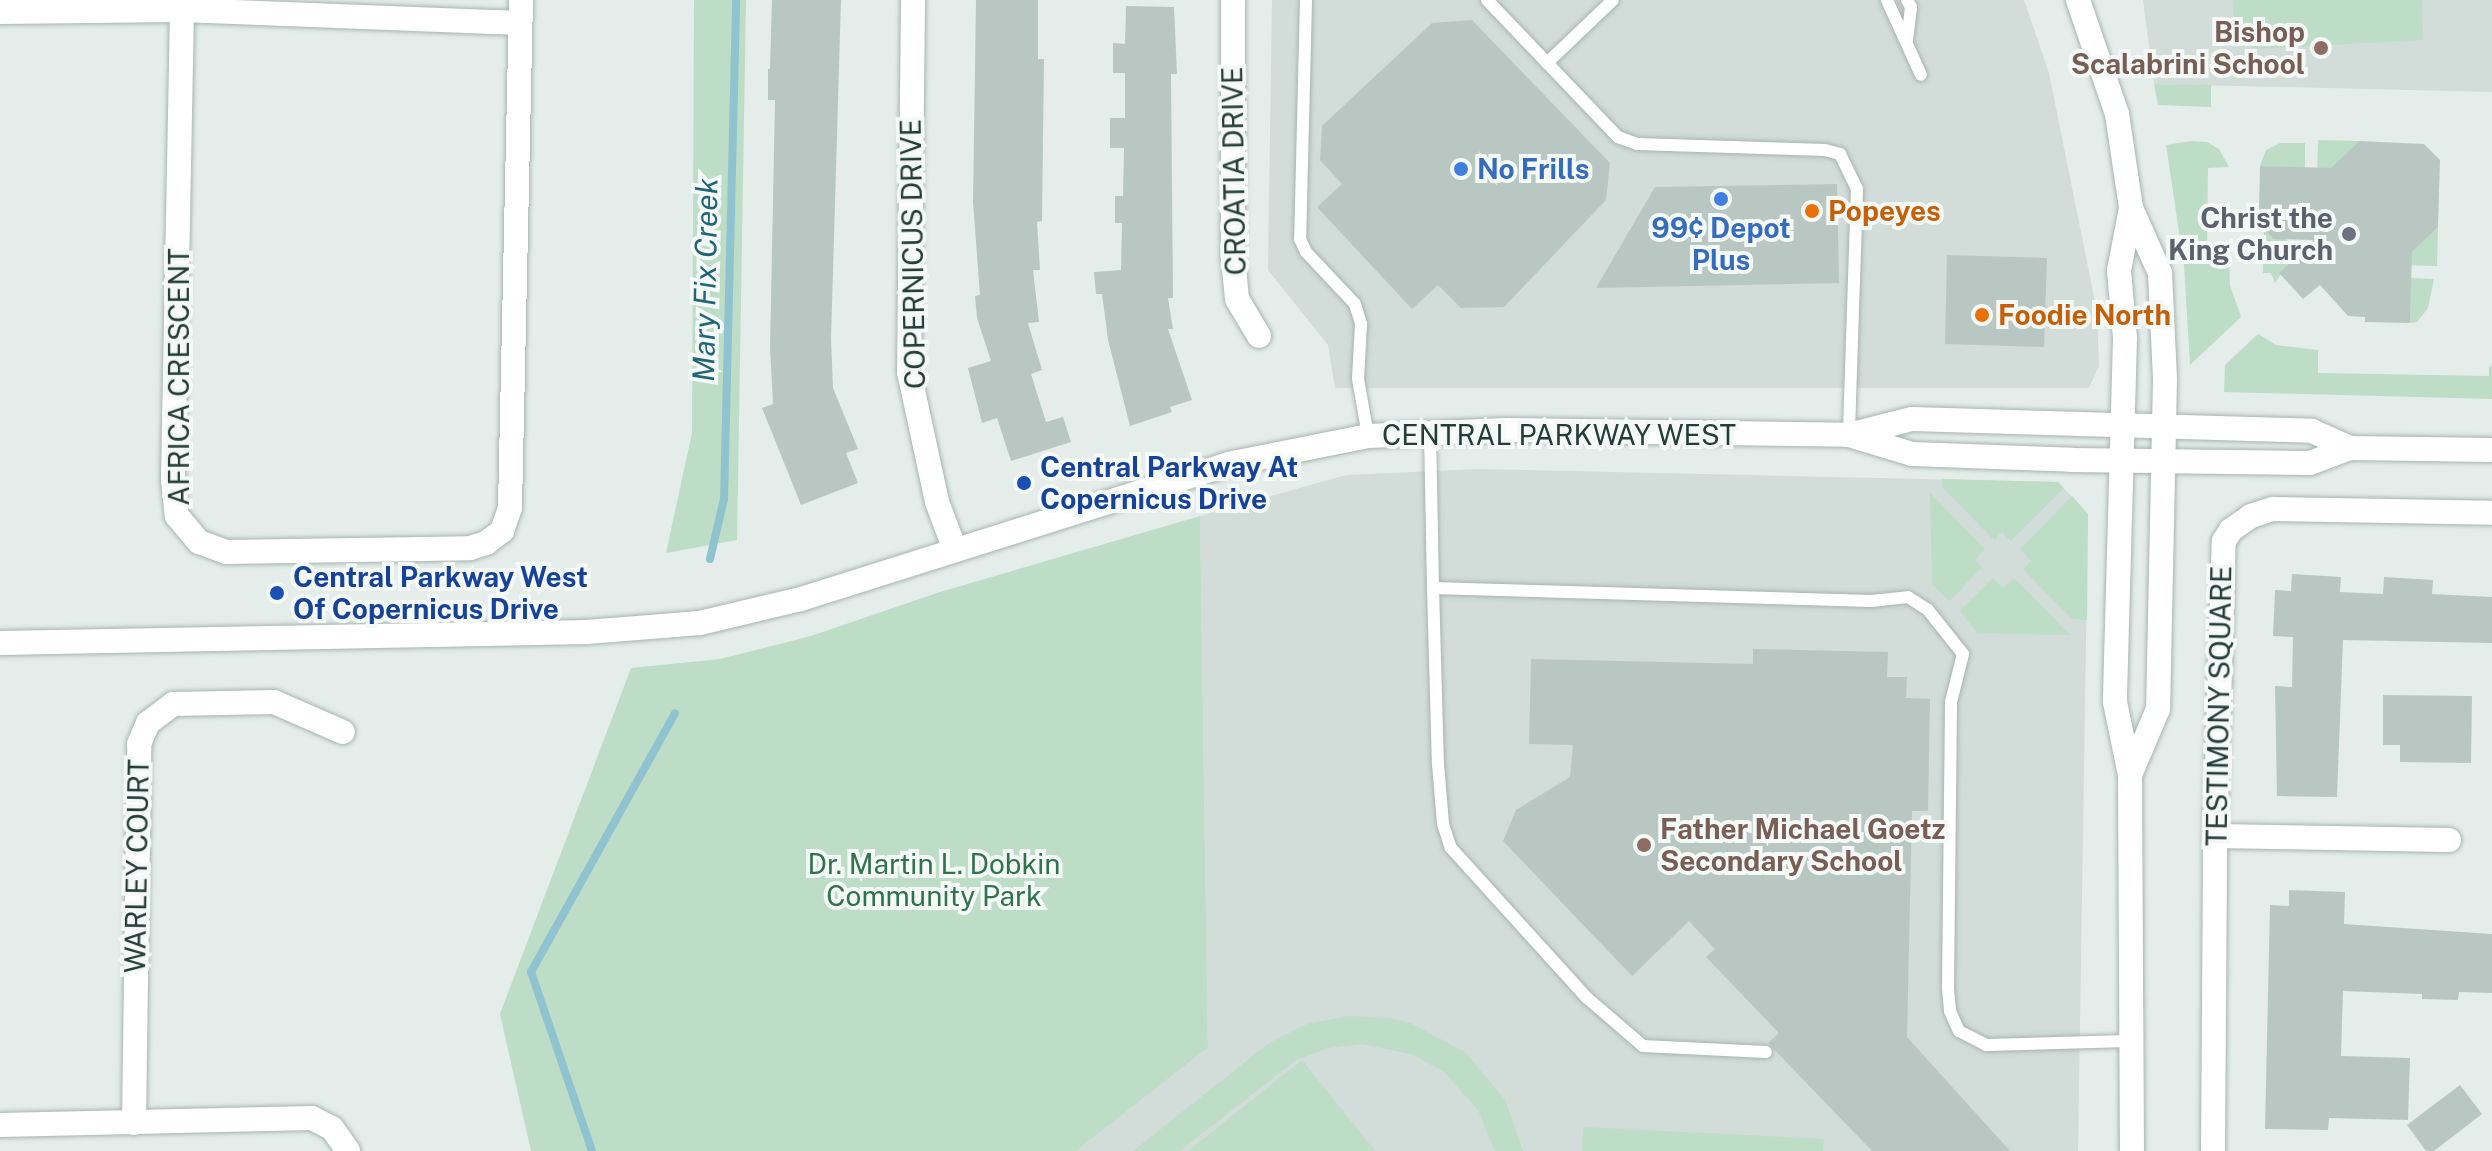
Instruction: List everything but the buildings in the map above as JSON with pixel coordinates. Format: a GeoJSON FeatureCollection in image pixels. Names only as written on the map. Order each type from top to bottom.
{"type":"FeatureCollection","features":[{"type":"Feature","properties":{"kind":"street","name":"COPERNICUS DRIVE"},"geometry":{"type":"LineString","coordinates":[[913,0],[909,372],[937,502],[955,550]]}},
{"type":"Feature","properties":{"kind":"street","name":"CROATIA DRIVE"},"geometry":{"type":"LineString","coordinates":[[1233,0],[1233,258],[1237,299],[1259,336]]}},
{"type":"Feature","properties":{"kind":"street"},"geometry":{"type":"LineString","coordinates":[[2078,0],[2117,114],[2131,208],[2160,273],[2163,462],[2158,709],[2130,775]]}},
{"type":"Feature","properties":{"kind":"street","name":"AFRICA CRESCENT"},"geometry":{"type":"LineString","coordinates":[[182,10],[173,480],[177,516],[199,542],[226,552],[470,548],[486,543],[502,531],[510,508],[520,12]]}},
{"type":"Feature","properties":{"kind":"street"},"geometry":{"type":"LineString","coordinates":[[0,12],[520,12]]}},
{"type":"Feature","properties":{"kind":"street"},"geometry":{"type":"LineString","coordinates":[[2131,208],[2119,271],[2125,338],[2115,702],[2130,775],[2129,1041],[2132,1151]]}},
{"type":"Feature","properties":{"kind":"street","name":"CENTRAL PARKWAY WEST"},"geometry":{"type":"LineString","coordinates":[[0,643],[647,628],[750,613],[1228,464],[1368,436],[1430,431],[1849,435],[1912,419],[2312,431],[2350,448]]}},
{"type":"Feature","properties":{"kind":"street","name":"CENTRAL PARKWAY WEST"},"geometry":{"type":"LineString","coordinates":[[1849,435],[1912,454],[2163,462],[2310,463],[2350,448],[2492,450]]}},
{"type":"Feature","properties":{"kind":"street","name":"TESTIMONY SQUARE"},"geometry":{"type":"LineString","coordinates":[[2213,1151],[2215,836],[2224,541],[2231,530],[2251,516],[2273,509],[2492,513]]}},
{"type":"Feature","properties":{"kind":"street","name":"WARLEY COURT"},"geometry":{"type":"LineString","coordinates":[[134,1123],[139,744],[148,723],[173,704],[274,702],[343,732]]}},
{"type":"Feature","properties":{"kind":"street"},"geometry":{"type":"LineString","coordinates":[[2215,836],[2449,840]]}},
{"type":"Feature","properties":{"kind":"street"},"geometry":{"type":"LineString","coordinates":[[0,1125],[312,1118],[332,1128],[348,1151]]}},
{"type":"Feature","properties":{"kind":"lane"},"geometry":{"type":"LineString","coordinates":[[1306,0],[1300,239],[1306,252],[1355,304],[1361,324],[1358,379],[1368,436]]}},
{"type":"Feature","properties":{"kind":"lane"},"geometry":{"type":"LineString","coordinates":[[1487,0],[1618,137],[1637,144],[1825,150],[1840,154],[1857,189],[1849,435]]}},
{"type":"Feature","properties":{"kind":"lane"},"geometry":{"type":"LineString","coordinates":[[1547,63],[1613,0]]}},
{"type":"Feature","properties":{"kind":"lane"},"geometry":{"type":"LineString","coordinates":[[1887,0],[1921,75]]}},
{"type":"Feature","properties":{"kind":"lane"},"geometry":{"type":"LineString","coordinates":[[1907,0],[1911,7],[1907,43]]}},
{"type":"Feature","properties":{"kind":"lane"},"geometry":{"type":"LineString","coordinates":[[1430,431],[1438,764],[1443,824],[1451,848],[1586,997],[1643,1046],[1766,1052]]}},
{"type":"Feature","properties":{"kind":"lane"},"geometry":{"type":"LineString","coordinates":[[1433,588],[1871,601],[1908,597],[1928,610],[1963,654],[1951,702],[1950,748],[1948,988],[1950,1011],[1959,1031],[1986,1045],[2129,1041]]}},
{"type":"Feature","properties":{"kind":"shaded area"},"geometry":{"type":"Polygon","coordinates":[[[1272,0],[2024,0],[2049,73],[2097,312],[2099,366],[2089,388],[1335,388],[1328,345],[1268,270],[1272,0]]]}},
{"type":"Feature","properties":{"kind":"shaded area","name":"Bishop Scalabrini School"},"geometry":{"type":"Polygon","coordinates":[[[2143,0],[2492,0],[2492,92],[2154,84],[2143,0]]]}},
{"type":"Feature","properties":{"kind":"shaded area","name":"Father Michael Goetz Secondary School"},"geometry":{"type":"Polygon","coordinates":[[[1478,469],[2058,482],[2088,514],[2078,1151],[1076,1151],[1208,1046],[1200,516],[1346,475],[1478,469]]]}},
{"type":"Feature","properties":{"kind":"green space"},"geometry":{"type":"Polygon","coordinates":[[[694,0],[746,0],[737,540],[666,553],[692,433],[694,0]]]}},
{"type":"Feature","properties":{"kind":"green space"},"geometry":{"type":"Polygon","coordinates":[[[2233,0],[2422,0],[2423,40],[2255,49],[2234,35],[2233,0]]]}},
{"type":"Feature","properties":{"kind":"green space"},"geometry":{"type":"Polygon","coordinates":[[[2154,84],[2211,85],[2211,107],[2158,105],[2154,84]]]}},
{"type":"Feature","properties":{"kind":"green space"},"geometry":{"type":"Polygon","coordinates":[[[2318,140],[2359,141],[2317,182],[2318,140]]]}},
{"type":"Feature","properties":{"kind":"green space"},"geometry":{"type":"Polygon","coordinates":[[[2207,142],[2219,149],[2229,167],[2208,168],[2207,255],[2229,256],[2230,285],[2241,317],[2190,365],[2184,265],[2166,145],[2207,142]]]}},
{"type":"Feature","properties":{"kind":"green space"},"geometry":{"type":"Polygon","coordinates":[[[2280,143],[2305,143],[2305,168],[2260,166],[2266,150],[2280,143]]]}},
{"type":"Feature","properties":{"kind":"green space"},"geometry":{"type":"Polygon","coordinates":[[[2438,227],[2437,266],[2398,265],[2438,227]]]}},
{"type":"Feature","properties":{"kind":"green space"},"geometry":{"type":"Polygon","coordinates":[[[2264,229],[2273,239],[2286,239],[2297,251],[2275,283],[2271,273],[2263,273],[2264,229]]]}},
{"type":"Feature","properties":{"kind":"green space"},"geometry":{"type":"Polygon","coordinates":[[[2411,278],[2434,279],[2428,308],[2417,322],[2410,323],[2411,278]]]}},
{"type":"Feature","properties":{"kind":"green space"},"geometry":{"type":"Polygon","coordinates":[[[2258,334],[2276,345],[2318,350],[2318,373],[2489,376],[2489,366],[2492,367],[2492,399],[2224,392],[2225,365],[2258,334]]]}},
{"type":"Feature","properties":{"kind":"green space"},"geometry":{"type":"Polygon","coordinates":[[[1942,479],[2058,482],[2064,488],[2011,541],[2002,532],[1994,540],[1942,487],[1942,479]]]}},
{"type":"Feature","properties":{"kind":"green space"},"geometry":{"type":"Polygon","coordinates":[[[1930,493],[1985,549],[1975,559],[1982,567],[1950,601],[1932,585],[1930,493]]]}},
{"type":"Feature","properties":{"kind":"green space"},"geometry":{"type":"Polygon","coordinates":[[[2072,496],[2088,514],[2087,620],[2072,619],[2023,569],[2031,561],[2020,549],[2072,496]]]}},
{"type":"Feature","properties":{"kind":"green space","name":"Dr. Martin L. Dobkin Community Park"},"geometry":{"type":"Polygon","coordinates":[[[1200,516],[1208,1047],[1076,1151],[531,1151],[500,1014],[631,668],[720,659],[811,636],[940,592],[1200,516]]]}},
{"type":"Feature","properties":{"kind":"green space"},"geometry":{"type":"Polygon","coordinates":[[[1993,578],[2003,588],[2014,578],[2070,635],[1977,633],[1960,611],[1993,578]]]}},
{"type":"Feature","properties":{"kind":"green space"},"geometry":{"type":"Polygon","coordinates":[[[1348,1016],[1390,1018],[1410,1023],[1465,1052],[1505,1100],[1523,1151],[1495,1151],[1478,1110],[1444,1072],[1414,1055],[1363,1044],[1328,1048],[1296,1060],[1180,1151],[1133,1151],[1269,1043],[1307,1024],[1348,1016]]]}},
{"type":"Feature","properties":{"kind":"green space"},"geometry":{"type":"Polygon","coordinates":[[[1302,1060],[1375,1151],[1188,1151],[1302,1060]]]}},
{"type":"Feature","properties":{"kind":"green space"},"geometry":{"type":"Polygon","coordinates":[[[1583,1127],[1824,1139],[1823,1151],[1582,1151],[1583,1127]]]}},
{"type":"Feature","properties":{"kind":"waterway","name":"Mary Fix Creek"},"geometry":{"type":"LineString","coordinates":[[710,559],[724,499],[736,0]]}},
{"type":"Feature","properties":{"kind":"waterway","name":"Mary Fix Creek"},"geometry":{"type":"LineString","coordinates":[[592,1151],[531,972],[675,713]]}},
{"type":"Feature","properties":{"kind":"place","name":"Bishop Scalabrini School"},"geometry":{"type":"Point","coordinates":[2321,48]}},
{"type":"Feature","properties":{"kind":"place","name":"No Frills"},"geometry":{"type":"Point","coordinates":[1461,169]}},
{"type":"Feature","properties":{"kind":"place","name":"99¢ Depot Plus"},"geometry":{"type":"Point","coordinates":[1721,199]}},
{"type":"Feature","properties":{"kind":"place","name":"Popeyes"},"geometry":{"type":"Point","coordinates":[1812,211]}},
{"type":"Feature","properties":{"kind":"place","name":"Christ the King Church"},"geometry":{"type":"Point","coordinates":[2349,234]}},
{"type":"Feature","properties":{"kind":"place","name":"Foodie North"},"geometry":{"type":"Point","coordinates":[1982,315]}},
{"type":"Feature","properties":{"kind":"place","name":"Central Parkway At Copernicus Drive"},"geometry":{"type":"Point","coordinates":[1024,483]}},
{"type":"Feature","properties":{"kind":"place","name":"Central Parkway West Of Copernicus Drive"},"geometry":{"type":"Point","coordinates":[277,593]}},
{"type":"Feature","properties":{"kind":"place","name":"Father Michael Goetz Secondary School"},"geometry":{"type":"Point","coordinates":[1644,845]}}]}
